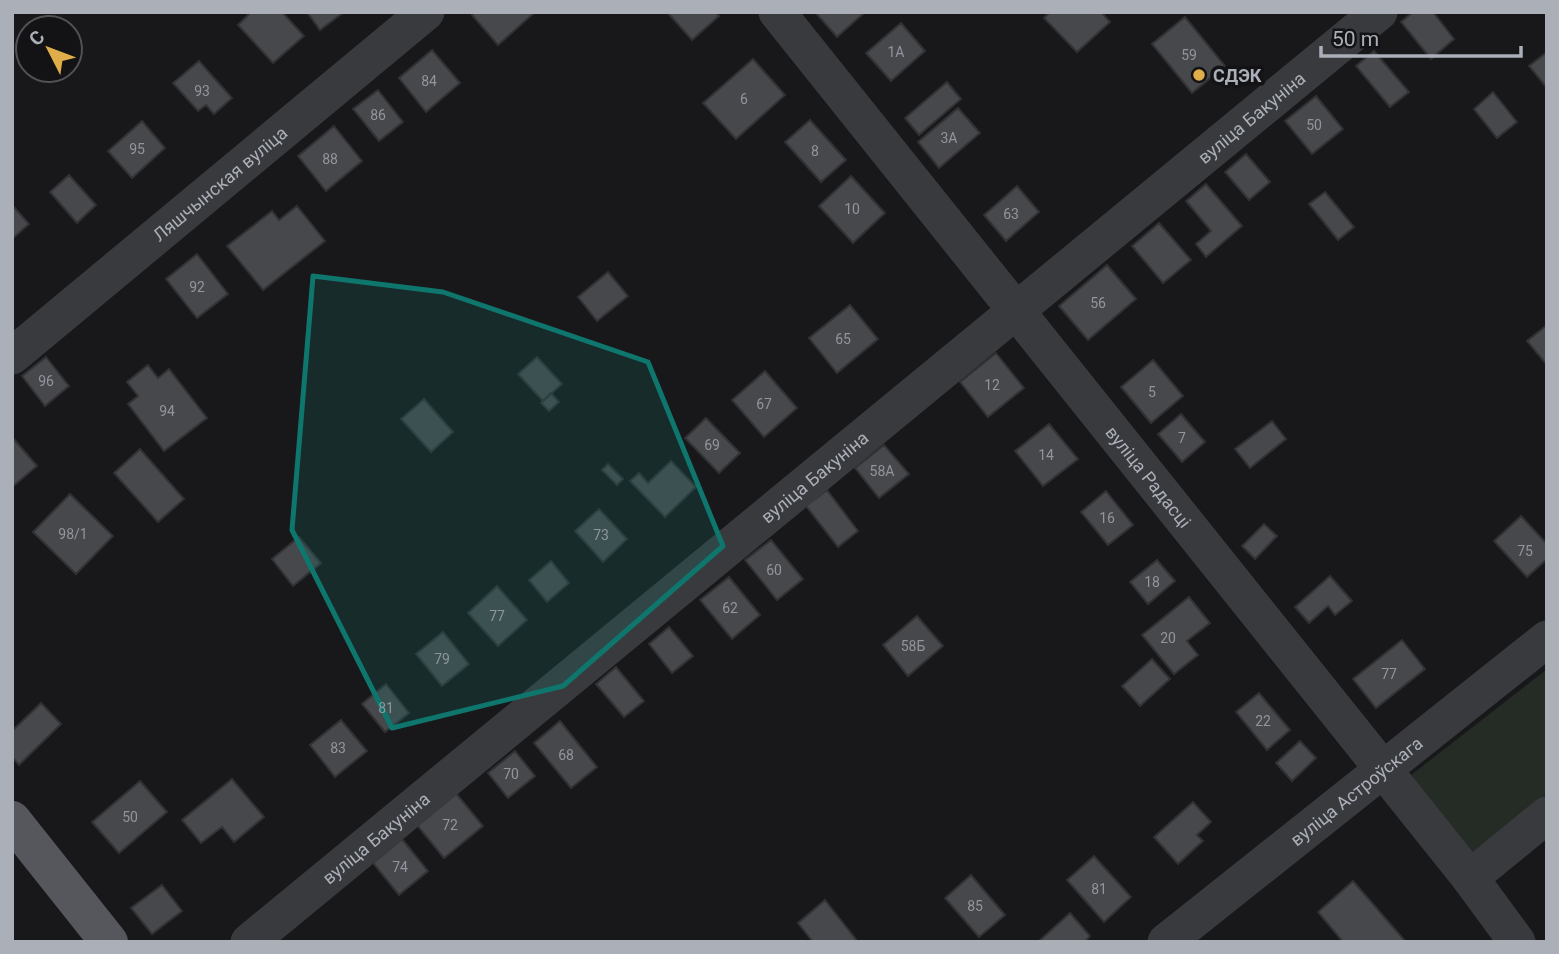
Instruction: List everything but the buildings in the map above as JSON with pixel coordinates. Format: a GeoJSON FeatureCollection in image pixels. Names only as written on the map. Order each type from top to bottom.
{"type":"FeatureCollection","features":[{"type":"Feature","properties":{"kind":"main road"},"geometry":{"type":"LineString","coordinates":[[12,820],[109,942]]}},
{"type":"Feature","properties":{"kind":"street","name":"Ляшчынская вуліца"},"geometry":{"type":"LineString","coordinates":[[12,356],[426,12]]}},
{"type":"Feature","properties":{"kind":"street","name":"вуліца Радасці"},"geometry":{"type":"LineString","coordinates":[[777,12],[1470,878],[1517,942]]}},
{"type":"Feature","properties":{"kind":"street","name":"вуліца Бакуніна"},"geometry":{"type":"LineString","coordinates":[[249,942],[1379,12]]}},
{"type":"Feature","properties":{"kind":"street","name":"вуліца Астроўскага"},"geometry":{"type":"LineString","coordinates":[[1166,942],[1547,639]]}},
{"type":"Feature","properties":{"kind":"street"},"geometry":{"type":"LineString","coordinates":[[1470,878],[1547,815]]}},
{"type":"Feature","properties":{"kind":"highlighted area"},"geometry":{"type":"Polygon","coordinates":[[[313,276],[443,292],[648,362],[723,546],[563,686],[392,728],[292,530],[313,276]]]}},
{"type":"Feature","properties":{"kind":"shaded area"},"geometry":{"type":"Polygon","coordinates":[[[1547,669],[1547,794],[1472,854],[1406,779],[1547,669]]]}},
{"type":"Feature","properties":{"kind":"place","name":"СДЭК"},"geometry":{"type":"Point","coordinates":[1199,75]}}]}
